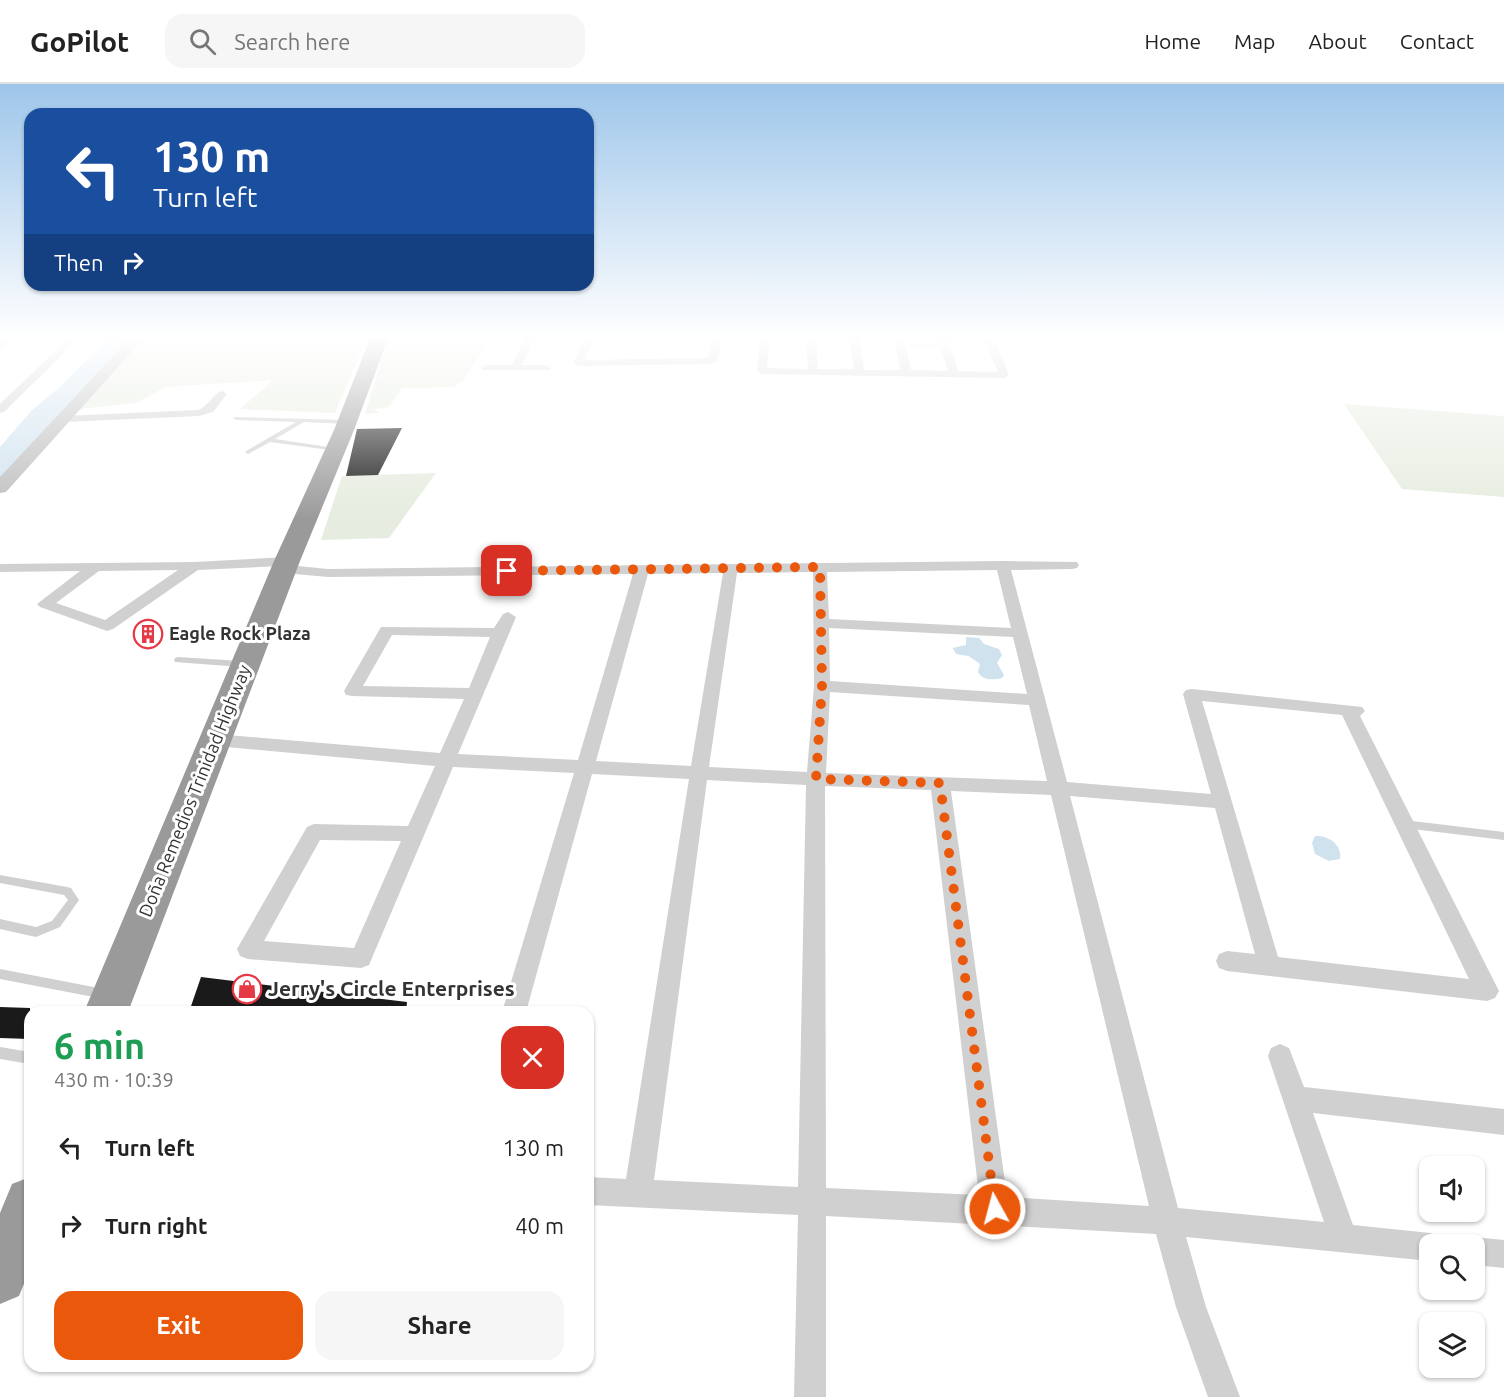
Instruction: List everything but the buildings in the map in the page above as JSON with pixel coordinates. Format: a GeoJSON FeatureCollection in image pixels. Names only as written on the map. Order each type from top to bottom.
{"type":"FeatureCollection","features":[{"type":"Feature","properties":{"kind":"highway","name":"Doña Remedios Trinidad Highway"},"geometry":{"type":"LineString","coordinates":[[109,1004],[356,397]]}},
{"type":"Feature","properties":{"kind":"highway"},"geometry":{"type":"LineString","coordinates":[[0,1277],[24,1217]]}},
{"type":"Feature","properties":{"kind":"street"},"geometry":{"type":"LineString","coordinates":[[0,410],[13,397]]}},
{"type":"Feature","properties":{"kind":"street"},"geometry":{"type":"LineString","coordinates":[[0,488],[83,397]]}},
{"type":"Feature","properties":{"kind":"street"},"geometry":{"type":"LineString","coordinates":[[63,419],[199,413],[208,410],[219,397]]}},
{"type":"Feature","properties":{"kind":"street"},"geometry":{"type":"LineString","coordinates":[[0,568],[286,565],[328,573],[1072,565]]}},
{"type":"Feature","properties":{"kind":"street"},"geometry":{"type":"LineString","coordinates":[[1003,565],[1167,1221],[1191,1307],[1224,1397]]}},
{"type":"Feature","properties":{"kind":"street"},"geometry":{"type":"LineString","coordinates":[[108,626],[194,566]]}},
{"type":"Feature","properties":{"kind":"street"},"geometry":{"type":"LineString","coordinates":[[96,567],[45,603],[124,631]]}},
{"type":"Feature","properties":{"kind":"street"},"geometry":{"type":"LineString","coordinates":[[810,1397],[816,779],[822,686],[820,567]]}},
{"type":"Feature","properties":{"kind":"street"},"geometry":{"type":"LineString","coordinates":[[638,1193],[731,568]]}},
{"type":"Feature","properties":{"kind":"street"},"geometry":{"type":"LineString","coordinates":[[516,1006],[642,569]]}},
{"type":"Feature","properties":{"kind":"street"},"geometry":{"type":"LineString","coordinates":[[821,623],[1020,633]]}},
{"type":"Feature","properties":{"kind":"street"},"geometry":{"type":"LineString","coordinates":[[415,834],[314,832],[249,949],[361,958],[415,834],[446,760],[475,694],[503,625],[387,630],[352,691],[475,694]]}},
{"type":"Feature","properties":{"kind":"street"},"geometry":{"type":"LineString","coordinates":[[822,686],[1037,700]]}},
{"type":"Feature","properties":{"kind":"street"},"geometry":{"type":"LineString","coordinates":[[1227,961],[1487,991],[1404,824],[1352,711],[1192,694],[1269,965]]}},
{"type":"Feature","properties":{"kind":"street"},"geometry":{"type":"LineString","coordinates":[[216,740],[446,760],[816,779],[1059,788],[1222,802]]}},
{"type":"Feature","properties":{"kind":"street"},"geometry":{"type":"LineString","coordinates":[[940,783],[995,1209]]}},
{"type":"Feature","properties":{"kind":"street"},"geometry":{"type":"LineString","coordinates":[[1280,1056],[1344,1239]]}},
{"type":"Feature","properties":{"kind":"street"},"geometry":{"type":"LineString","coordinates":[[1296,1099],[1504,1122]]}},
{"type":"Feature","properties":{"kind":"street"},"geometry":{"type":"LineString","coordinates":[[594,1191],[995,1209],[1167,1221],[1419,1246]]}},
{"type":"Feature","properties":{"kind":"street"},"geometry":{"type":"LineString","coordinates":[[1485,1252],[1504,1254]]}},
{"type":"Feature","properties":{"kind":"lane"},"geometry":{"type":"LineString","coordinates":[[236,418],[302,421],[340,439]]}},
{"type":"Feature","properties":{"kind":"lane"},"geometry":{"type":"LineString","coordinates":[[248,452],[302,421]]}},
{"type":"Feature","properties":{"kind":"lane"},"geometry":{"type":"LineString","coordinates":[[272,438],[340,439]]}},
{"type":"Feature","properties":{"kind":"lane"},"geometry":{"type":"LineString","coordinates":[[178,660],[246,664]]}},
{"type":"Feature","properties":{"kind":"lane"},"geometry":{"type":"LineString","coordinates":[[1404,824],[1504,836]]}},
{"type":"Feature","properties":{"kind":"lane"},"geometry":{"type":"LineString","coordinates":[[0,879],[67,891],[74,900],[56,924],[36,932],[0,924]]}},
{"type":"Feature","properties":{"kind":"lane"},"geometry":{"type":"LineString","coordinates":[[0,974],[109,1004]]}},
{"type":"Feature","properties":{"kind":"lane"},"geometry":{"type":"LineString","coordinates":[[0,1053],[24,1057]]}},
{"type":"Feature","properties":{"kind":"shaded area"},"geometry":{"type":"Polygon","coordinates":[[[90,397],[147,397],[136,403],[79,409],[90,397]]]}},
{"type":"Feature","properties":{"kind":"shaded area"},"geometry":{"type":"Polygon","coordinates":[[[253,397],[342,397],[335,413],[240,409],[253,397]]]}},
{"type":"Feature","properties":{"kind":"shaded area"},"geometry":{"type":"Polygon","coordinates":[[[370,397],[396,397],[389,407],[374,409],[379,413],[365,414],[370,397]]]}},
{"type":"Feature","properties":{"kind":"shaded area"},"geometry":{"type":"Polygon","coordinates":[[[1344,404],[1504,416],[1504,497],[1402,489],[1344,404]]]}},
{"type":"Feature","properties":{"kind":"shaded area"},"geometry":{"type":"Polygon","coordinates":[[[436,473],[389,538],[321,540],[342,476],[436,473]]]}},
{"type":"Feature","properties":{"kind":"water"},"geometry":{"type":"Polygon","coordinates":[[[47,397],[76,397],[0,481],[0,447],[32,410],[47,397]]]}},
{"type":"Feature","properties":{"kind":"water"},"geometry":{"type":"Polygon","coordinates":[[[966,637],[979,638],[984,644],[999,649],[1002,655],[997,663],[1004,675],[1002,678],[983,677],[978,672],[980,664],[969,657],[955,653],[953,648],[966,645],[966,637]]]}},
{"type":"Feature","properties":{"kind":"water"},"geometry":{"type":"Polygon","coordinates":[[[1315,836],[1330,839],[1337,845],[1340,859],[1329,861],[1315,854],[1312,843],[1315,836]]]}},
{"type":"Feature","properties":{"kind":"place","name":"Eagle Rock Plaza"},"geometry":{"type":"Point","coordinates":[148,634]}},
{"type":"Feature","properties":{"kind":"place","name":"Jerry's Circle Enterprises"},"geometry":{"type":"Point","coordinates":[247,989]}},
{"type":"Feature","properties":{"kind":"route"},"geometry":{"type":"LineString","coordinates":[[507,571],[820,567],[822,686],[816,779],[940,783],[995,1209]]}}]}
